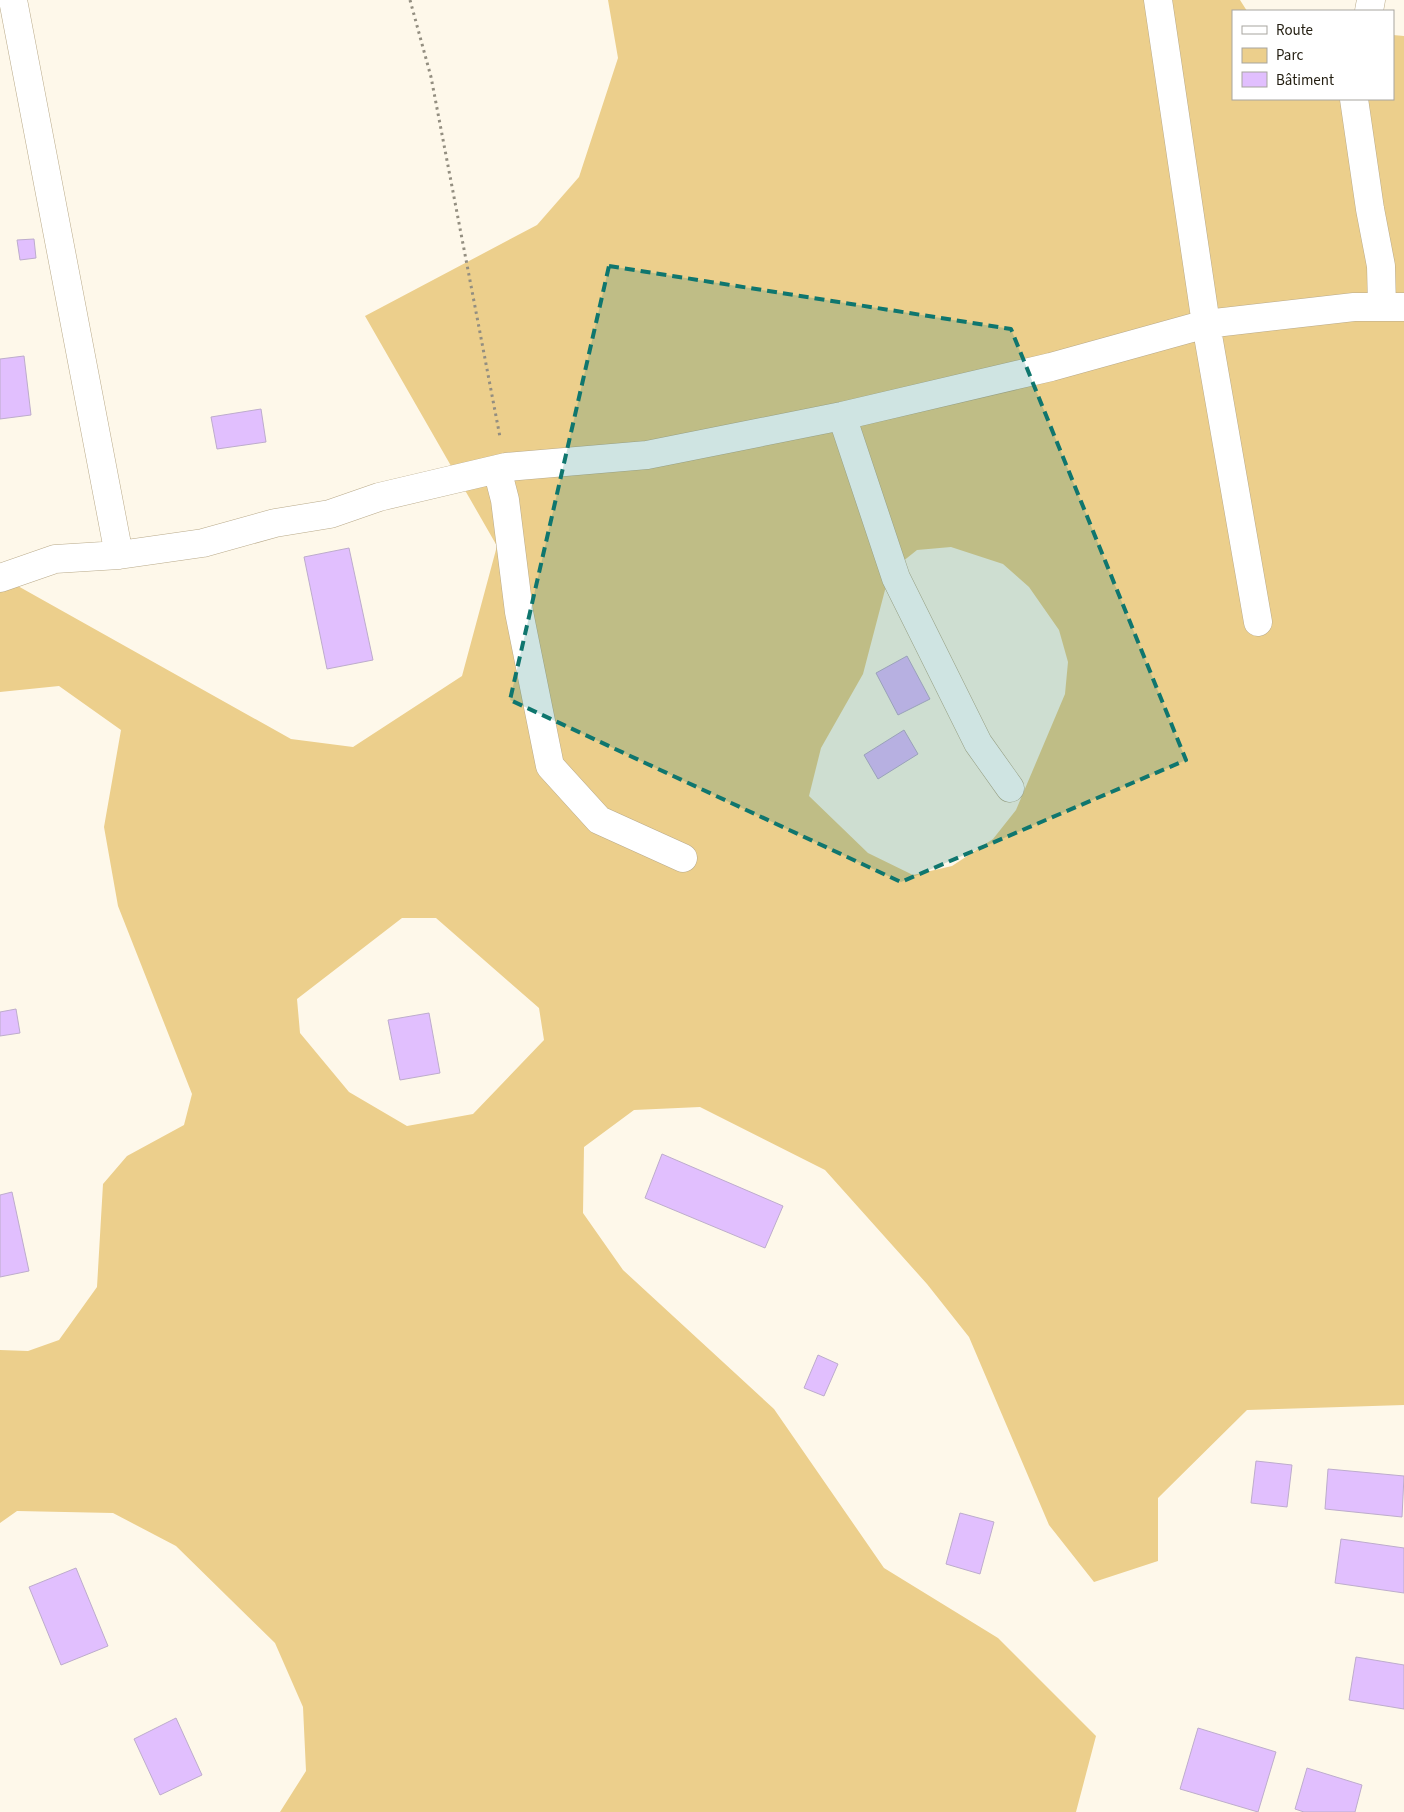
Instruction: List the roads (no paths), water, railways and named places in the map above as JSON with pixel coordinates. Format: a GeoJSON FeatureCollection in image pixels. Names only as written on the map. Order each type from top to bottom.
{"type":"FeatureCollection","features":[{"type":"Feature","properties":{"kind":"street"},"geometry":{"type":"LineString","coordinates":[[13,0],[119,555]]}},
{"type":"Feature","properties":{"kind":"street"},"geometry":{"type":"LineString","coordinates":[[1158,0],[1206,324],[1258,622]]}},
{"type":"Feature","properties":{"kind":"street"},"geometry":{"type":"LineString","coordinates":[[0,578],[55,559],[119,555],[203,542],[275,523],[330,514],[379,497],[501,468],[648,455],[842,416],[1051,367],[1206,324],[1354,307],[1393,307],[1381,266],[1370,209],[1354,100]]}},
{"type":"Feature","properties":{"kind":"street"},"geometry":{"type":"LineString","coordinates":[[842,416],[896,578],[978,743],[1010,788]]}},
{"type":"Feature","properties":{"kind":"street"},"geometry":{"type":"LineString","coordinates":[[501,468],[519,612],[550,766],[599,820],[683,858]]}}]}
